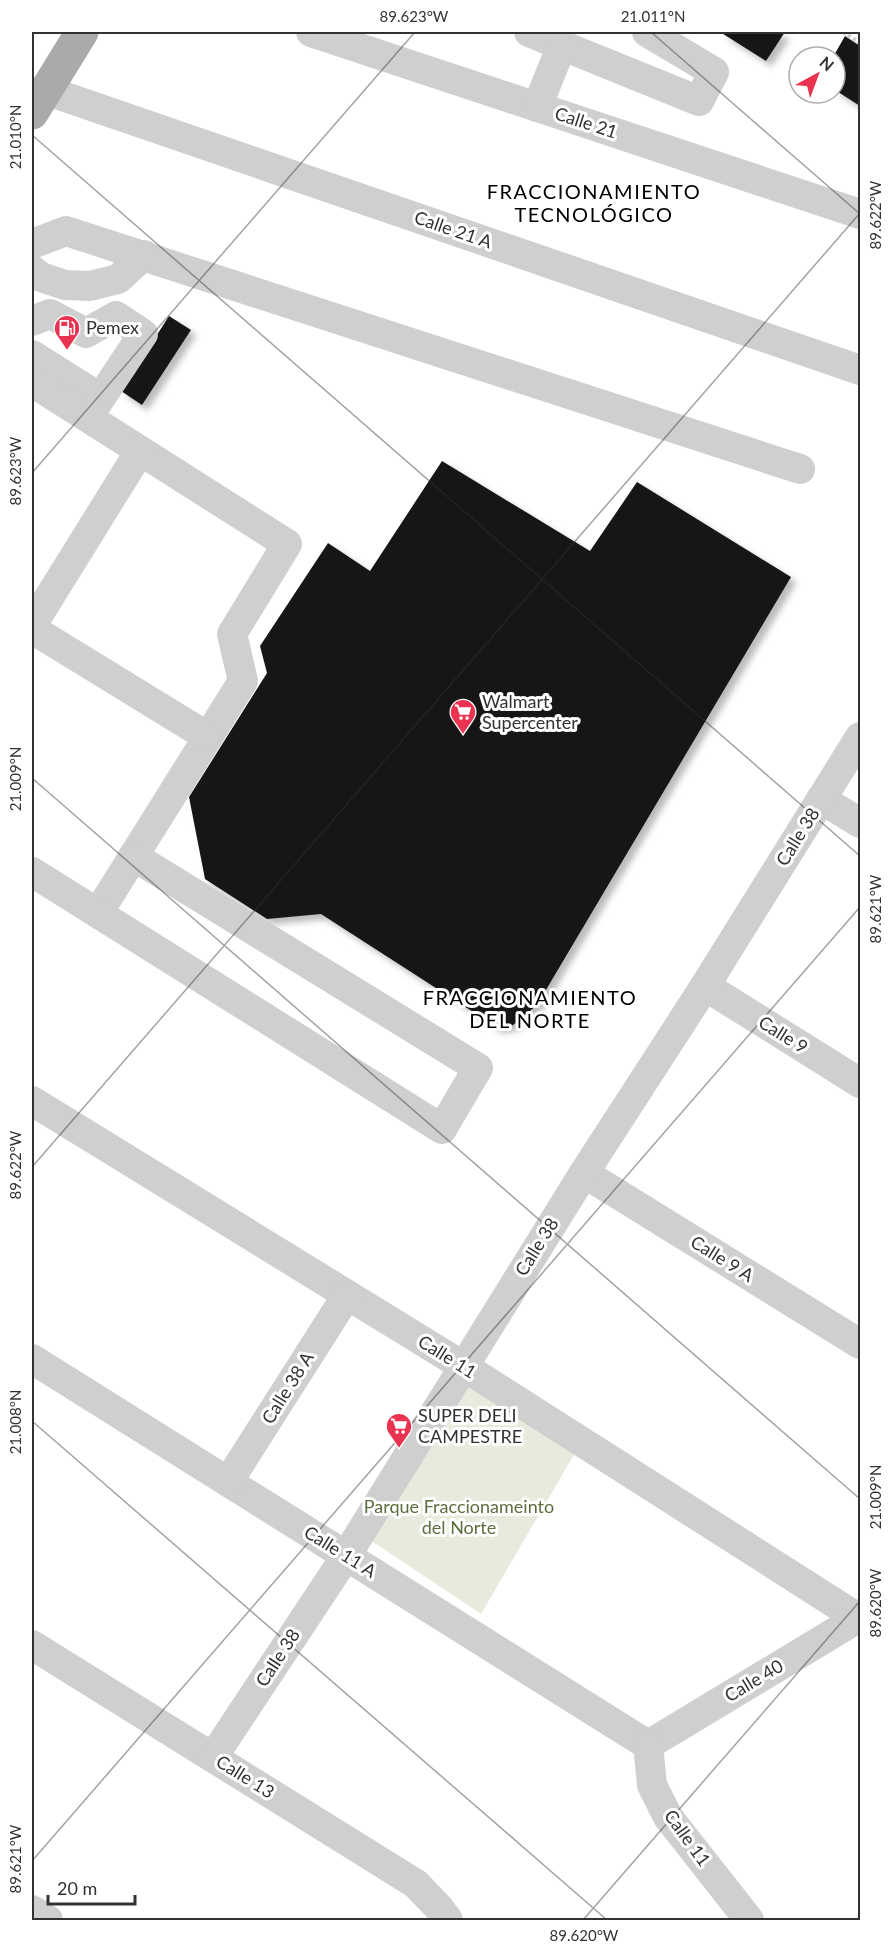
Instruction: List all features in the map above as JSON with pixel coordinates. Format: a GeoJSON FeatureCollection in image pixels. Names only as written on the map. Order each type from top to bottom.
{"type":"FeatureCollection","features":[{"type":"Feature","properties":{"kind":"main road"},"geometry":{"type":"LineString","coordinates":[[38,101],[82,32]]}},
{"type":"Feature","properties":{"kind":"street","name":"Calle 21"},"geometry":{"type":"LineString","coordinates":[[311,32],[861,214]]}},
{"type":"Feature","properties":{"kind":"street"},"geometry":{"type":"LineString","coordinates":[[529,32],[699,101],[714,72],[647,32]]}},
{"type":"Feature","properties":{"kind":"street"},"geometry":{"type":"LineString","coordinates":[[537,107],[562,45]]}},
{"type":"Feature","properties":{"kind":"street","name":"Calle 21 A"},"geometry":{"type":"LineString","coordinates":[[38,101],[861,370]]}},
{"type":"Feature","properties":{"kind":"street"},"geometry":{"type":"LineString","coordinates":[[32,244],[66,231],[800,470]]}},
{"type":"Feature","properties":{"kind":"street"},"geometry":{"type":"LineString","coordinates":[[32,270],[41,277],[66,285],[90,286],[118,279],[144,255]]}},
{"type":"Feature","properties":{"kind":"street"},"geometry":{"type":"LineString","coordinates":[[32,321],[50,314],[86,333],[116,316],[143,334],[94,408]]}},
{"type":"Feature","properties":{"kind":"street"},"geometry":{"type":"LineString","coordinates":[[32,355],[140,451],[287,544],[232,634],[243,681],[98,913]]}},
{"type":"Feature","properties":{"kind":"street"},"geometry":{"type":"LineString","coordinates":[[32,382],[94,408]]}},
{"type":"Feature","properties":{"kind":"street"},"geometry":{"type":"LineString","coordinates":[[140,451],[32,627],[208,737]]}},
{"type":"Feature","properties":{"kind":"street","name":"Calle 38"},"geometry":{"type":"LineString","coordinates":[[213,1757],[346,1556],[584,1173],[705,986],[861,737]]}},
{"type":"Feature","properties":{"kind":"street"},"geometry":{"type":"LineString","coordinates":[[821,799],[861,823]]}},
{"type":"Feature","properties":{"kind":"street"},"geometry":{"type":"LineString","coordinates":[[32,872],[442,1130],[478,1068],[133,856]]}},
{"type":"Feature","properties":{"kind":"street","name":"Calle 9"},"geometry":{"type":"LineString","coordinates":[[705,986],[861,1083]]}},
{"type":"Feature","properties":{"kind":"street","name":"Calle 11"},"geometry":{"type":"LineString","coordinates":[[32,1101],[463,1366],[860,1618]]}},
{"type":"Feature","properties":{"kind":"street","name":"Calle 9 A"},"geometry":{"type":"LineString","coordinates":[[584,1173],[861,1344]]}},
{"type":"Feature","properties":{"kind":"street","name":"Calle 38 A"},"geometry":{"type":"LineString","coordinates":[[228,1482],[347,1295]]}},
{"type":"Feature","properties":{"kind":"street","name":"Calle 11 A"},"geometry":{"type":"LineString","coordinates":[[32,1359],[648,1745]]}},
{"type":"Feature","properties":{"kind":"street","name":"Calle 40"},"geometry":{"type":"LineString","coordinates":[[648,1745],[860,1618]]}},
{"type":"Feature","properties":{"kind":"street","name":"Calle 13"},"geometry":{"type":"LineString","coordinates":[[32,1645],[416,1884],[448,1920]]}},
{"type":"Feature","properties":{"kind":"street","name":"Calle 11"},"geometry":{"type":"LineString","coordinates":[[648,1745],[652,1785],[668,1817],[749,1920]]}},
{"type":"Feature","properties":{"kind":"street"},"geometry":{"type":"LineString","coordinates":[[32,1910],[48,1920]]}},
{"type":"Feature","properties":{"kind":"path"},"geometry":{"type":"LineString","coordinates":[[843,32],[861,43]]}},
{"type":"Feature","properties":{"kind":"green space","name":"Parque Fraccionameinto del Norte"},"geometry":{"type":"Polygon","coordinates":[[[464,1384],[575,1453],[481,1614],[367,1538],[464,1384]]]}},
{"type":"Feature","properties":{"kind":"building"},"geometry":{"type":"Polygon","coordinates":[[[720,32],[785,32],[766,61],[720,32]]]}},
{"type":"Feature","properties":{"kind":"building"},"geometry":{"type":"Polygon","coordinates":[[[845,36],[860,46],[860,106],[847,98],[847,45],[840,45],[845,36]]]}},
{"type":"Feature","properties":{"kind":"building"},"geometry":{"type":"Polygon","coordinates":[[[169,316],[191,330],[142,405],[121,391],[169,316]]]}},
{"type":"Feature","properties":{"kind":"building","name":"Walmart Supercenter"},"geometry":{"type":"Polygon","coordinates":[[[442,461],[590,551],[637,482],[791,577],[537,1005],[513,1025],[498,1028],[321,914],[267,919],[205,879],[189,797],[267,673],[260,646],[328,543],[370,571],[442,461]]]}},
{"type":"Feature","properties":{"kind":"place","name":"Pemex"},"geometry":{"type":"Point","coordinates":[67,351]}},
{"type":"Feature","properties":{"kind":"place","name":"Walmart Supercenter"},"geometry":{"type":"Point","coordinates":[463,735]}},
{"type":"Feature","properties":{"kind":"place","name":"SUPER DELI CAMPESTRE"},"geometry":{"type":"Point","coordinates":[399,1449]}},
{"type":"Feature","properties":{"kind":"district","name":"FRACCIONAMIENTO TECNOLÓGICO"},"geometry":{"type":"Point","coordinates":[594,204]}},
{"type":"Feature","properties":{"kind":"district","name":"FRACCIONAMIENTO DEL NORTE"},"geometry":{"type":"Point","coordinates":[530,1010]}}]}
